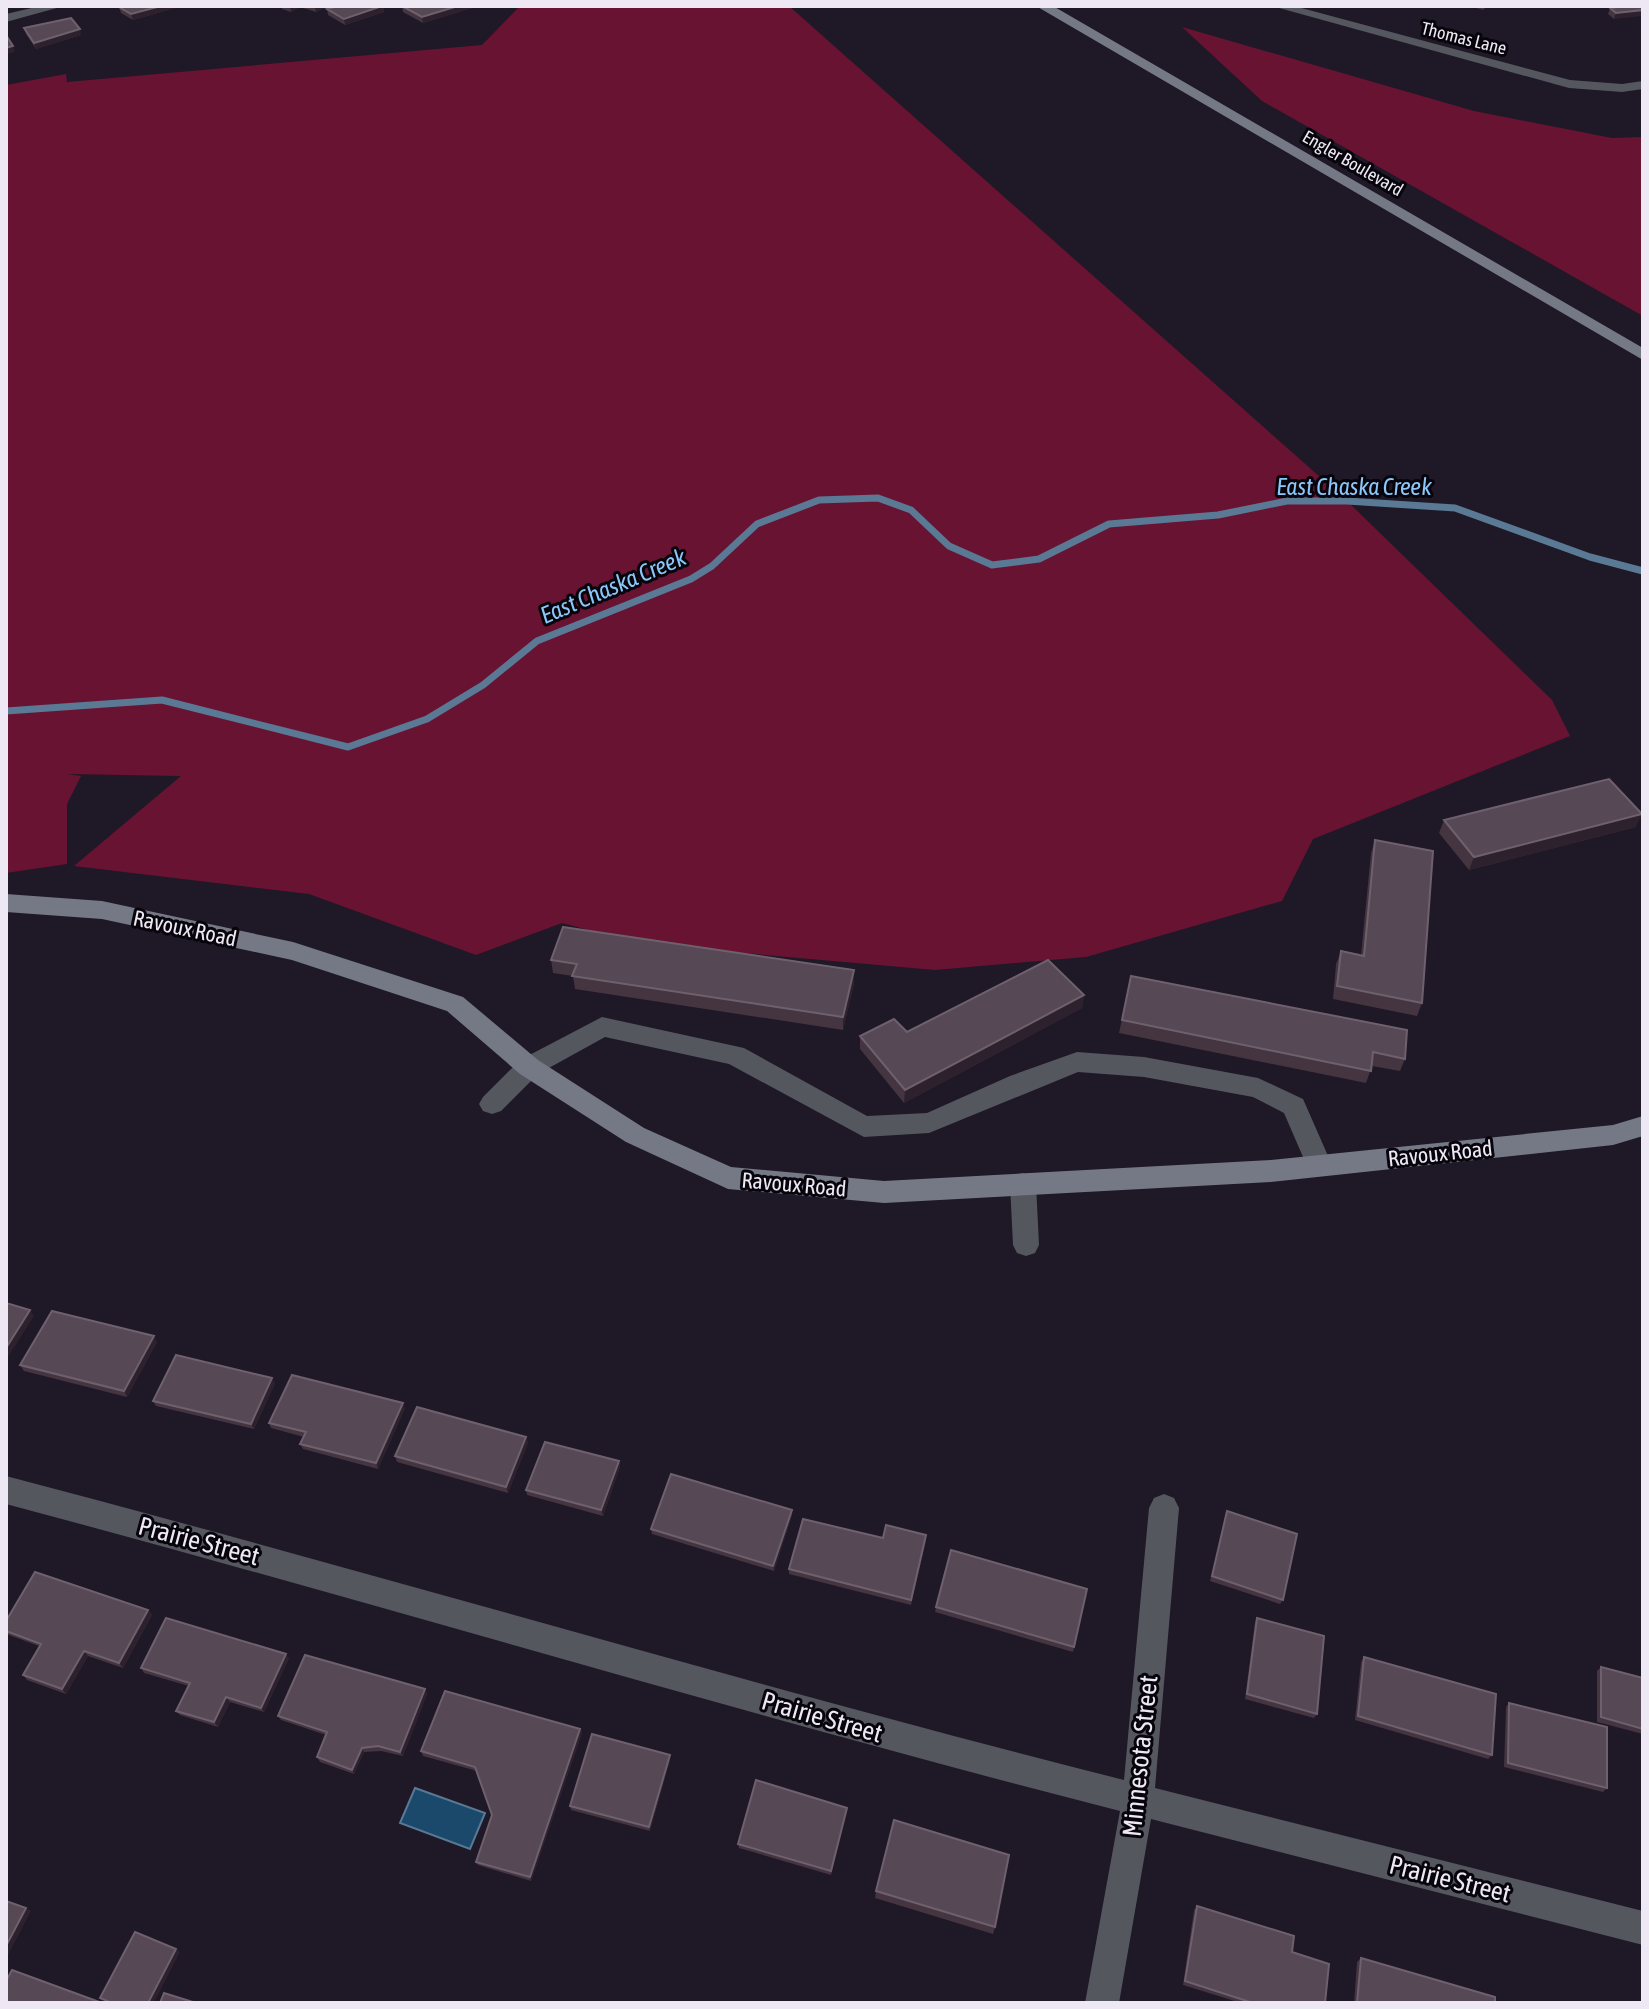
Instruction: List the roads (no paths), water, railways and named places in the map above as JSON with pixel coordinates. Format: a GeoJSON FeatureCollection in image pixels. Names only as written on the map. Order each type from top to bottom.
{"type":"FeatureCollection","features":[{"type":"Feature","properties":{"kind":"street"},"geometry":{"type":"LineString","coordinates":[[6,18],[57,6]]}},
{"type":"Feature","properties":{"kind":"street","name":"Engler Boulevard"},"geometry":{"type":"LineString","coordinates":[[1043,6],[1643,355]]}},
{"type":"Feature","properties":{"kind":"street","name":"Thomas Lane"},"geometry":{"type":"LineString","coordinates":[[1279,6],[1569,84],[1622,88],[1643,85]]}},
{"type":"Feature","properties":{"kind":"street","name":"Ravoux Road"},"geometry":{"type":"LineString","coordinates":[[6,903],[102,910],[293,951],[455,1004],[529,1067],[635,1135],[728,1178],[884,1192],[1319,1165],[1613,1135],[1643,1126]]}},
{"type":"Feature","properties":{"kind":"street"},"geometry":{"type":"LineString","coordinates":[[492,1104],[529,1067],[602,1027],[735,1055],[864,1127],[929,1123],[1019,1083],[1077,1062],[1144,1067],[1258,1088],[1294,1106],[1319,1165]]}},
{"type":"Feature","properties":{"kind":"street"},"geometry":{"type":"LineString","coordinates":[[1023,1184],[1026,1245]]}},
{"type":"Feature","properties":{"kind":"street","name":"Prairie Street"},"geometry":{"type":"LineString","coordinates":[[6,1490],[260,1557],[891,1737],[1643,1928]]}},
{"type":"Feature","properties":{"kind":"street","name":"Minnesota Street"},"geometry":{"type":"LineString","coordinates":[[1102,2003],[1138,1800],[1164,1508]]}},
{"type":"Feature","properties":{"kind":"water"},"geometry":{"type":"Polygon","coordinates":[[[415,1788],[485,1813],[470,1849],[400,1823],[415,1788]]]}},
{"type":"Feature","properties":{"kind":"waterway","name":"East Chaska Creek"},"geometry":{"type":"LineString","coordinates":[[6,711],[162,700],[348,747],[427,719],[483,685],[537,641],[691,579],[712,566],[757,524],[819,500],[878,498],[911,510],[949,546],[992,565],[1039,559],[1109,524],[1218,515],[1287,501],[1347,501],[1455,508],[1590,557],[1643,571]]}}]}
